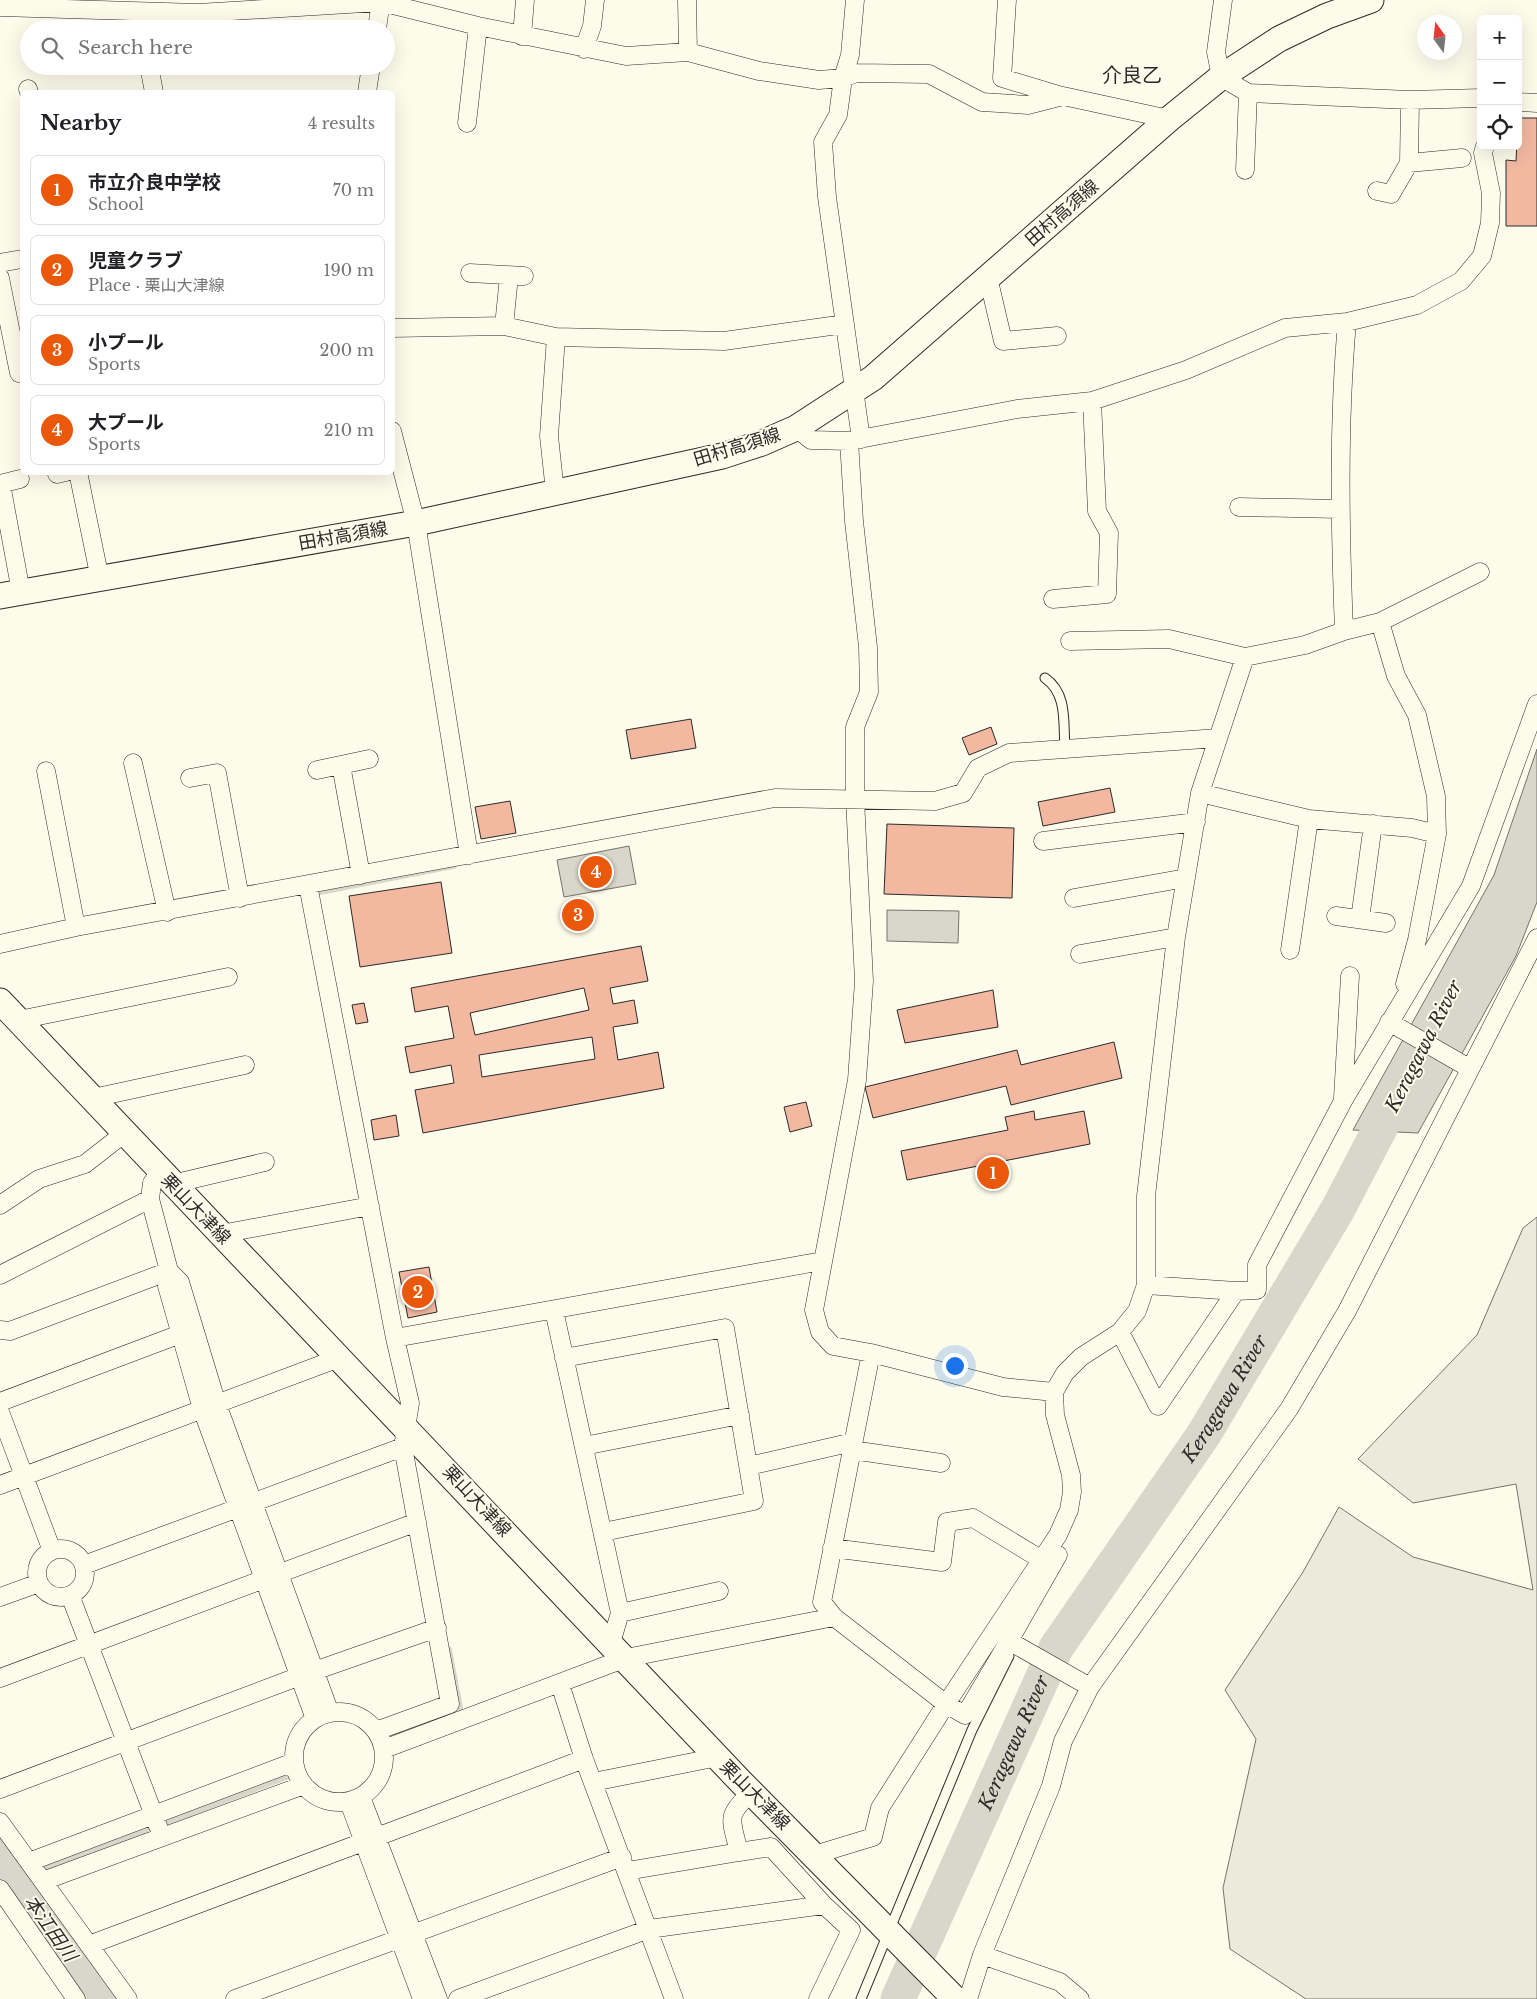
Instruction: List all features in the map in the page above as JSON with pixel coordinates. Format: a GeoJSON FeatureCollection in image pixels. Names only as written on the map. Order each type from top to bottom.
{"type":"FeatureCollection","features":[{"type":"Feature","properties":{"kind":"main road","name":"田村高須線"},"geometry":{"type":"LineString","coordinates":[[11,594],[416,523],[722,456],[762,443],[796,428],[873,378],[1169,119],[1222,77],[1279,39],[1327,16],[1371,0]]}},
{"type":"Feature","properties":{"kind":"main road","name":"栗山大津線"},"geometry":{"type":"LineString","coordinates":[[0,1001],[339,1358],[404,1436],[618,1651],[814,1855],[959,1998]]}},
{"type":"Feature","properties":{"kind":"street"},"geometry":{"type":"LineString","coordinates":[[522,36],[525,0]]}},
{"type":"Feature","properties":{"kind":"street"},"geometry":{"type":"LineString","coordinates":[[584,49],[592,26],[595,0]]}},
{"type":"Feature","properties":{"kind":"street"},"geometry":{"type":"LineString","coordinates":[[687,0],[688,52]]}},
{"type":"Feature","properties":{"kind":"street"},"geometry":{"type":"LineString","coordinates":[[855,0],[850,55],[843,78],[838,116],[823,142],[828,197],[855,390],[854,521],[868,647],[868,692],[855,727],[855,799],[864,980],[857,1080],[814,1310],[820,1332],[833,1346],[871,1353],[1003,1386],[1054,1392]]}},
{"type":"Feature","properties":{"kind":"street"},"geometry":{"type":"LineString","coordinates":[[1007,0],[1002,78],[1062,96],[1169,119]]}},
{"type":"Feature","properties":{"kind":"street"},"geometry":{"type":"LineString","coordinates":[[1222,0],[1216,52],[1222,77],[1248,93],[1410,100],[1477,98]]}},
{"type":"Feature","properties":{"kind":"street"},"geometry":{"type":"LineString","coordinates":[[0,7],[140,20],[196,7],[381,1],[522,36],[626,56],[688,52],[759,71],[819,80],[843,78],[856,73],[929,74],[982,102],[1028,105],[1062,96]]}},
{"type":"Feature","properties":{"kind":"street"},"geometry":{"type":"LineString","coordinates":[[378,20],[381,1]]}},
{"type":"Feature","properties":{"kind":"street"},"geometry":{"type":"LineString","coordinates":[[467,123],[478,26]]}},
{"type":"Feature","properties":{"kind":"street"},"geometry":{"type":"LineString","coordinates":[[151,75],[154,90]]}},
{"type":"Feature","properties":{"kind":"street"},"geometry":{"type":"LineString","coordinates":[[367,90],[370,75]]}},
{"type":"Feature","properties":{"kind":"street"},"geometry":{"type":"LineString","coordinates":[[1245,170],[1248,93]]}},
{"type":"Feature","properties":{"kind":"street"},"geometry":{"type":"LineString","coordinates":[[1377,191],[1391,194],[1409,163],[1410,100]]}},
{"type":"Feature","properties":{"kind":"street"},"geometry":{"type":"LineString","coordinates":[[1522,102],[1537,103]]}},
{"type":"Feature","properties":{"kind":"street"},"geometry":{"type":"LineString","coordinates":[[796,428],[811,440],[855,440],[1017,409],[1092,401],[1186,370],[1285,328],[1347,322],[1417,305],[1461,281],[1482,256],[1490,223],[1491,193],[1484,150]]}},
{"type":"Feature","properties":{"kind":"street"},"geometry":{"type":"LineString","coordinates":[[1409,163],[1462,158]]}},
{"type":"Feature","properties":{"kind":"street"},"geometry":{"type":"LineString","coordinates":[[0,263],[20,259]]}},
{"type":"Feature","properties":{"kind":"street"},"geometry":{"type":"LineString","coordinates":[[470,273],[517,276],[504,326]]}},
{"type":"Feature","properties":{"kind":"street"},"geometry":{"type":"LineString","coordinates":[[988,277],[1004,341],[1057,336]]}},
{"type":"Feature","properties":{"kind":"street"},"geometry":{"type":"LineString","coordinates":[[0,278],[18,373]]}},
{"type":"Feature","properties":{"kind":"street"},"geometry":{"type":"LineString","coordinates":[[1344,631],[1339,509],[1341,397],[1347,322]]}},
{"type":"Feature","properties":{"kind":"street"},"geometry":{"type":"LineString","coordinates":[[395,328],[504,326],[556,337],[724,341],[845,324]]}},
{"type":"Feature","properties":{"kind":"street"},"geometry":{"type":"LineString","coordinates":[[555,492],[549,436],[556,337]]}},
{"type":"Feature","properties":{"kind":"street"},"geometry":{"type":"LineString","coordinates":[[1053,599],[1107,594],[1109,532],[1097,511],[1092,401]]}},
{"type":"Feature","properties":{"kind":"street"},"geometry":{"type":"LineString","coordinates":[[395,442],[416,523],[469,855]]}},
{"type":"Feature","properties":{"kind":"street"},"geometry":{"type":"LineString","coordinates":[[79,475],[100,579]]}},
{"type":"Feature","properties":{"kind":"street"},"geometry":{"type":"LineString","coordinates":[[11,594],[0,484],[20,480]]}},
{"type":"Feature","properties":{"kind":"street"},"geometry":{"type":"LineString","coordinates":[[1239,507],[1339,509]]}},
{"type":"Feature","properties":{"kind":"street"},"geometry":{"type":"LineString","coordinates":[[1070,640],[1169,639],[1245,657],[1306,645],[1344,631],[1380,622],[1480,572]]}},
{"type":"Feature","properties":{"kind":"street"},"geometry":{"type":"LineString","coordinates":[[1380,622],[1396,676],[1417,715],[1436,796],[1437,834],[1417,940],[1398,1006]]}},
{"type":"Feature","properties":{"kind":"street"},"geometry":{"type":"LineString","coordinates":[[814,1855],[873,1837],[880,1808],[946,1704],[1058,1535],[1070,1510],[1071,1475],[1055,1415],[1054,1392],[1065,1373],[1081,1357],[1120,1332],[1137,1311],[1146,1286],[1146,1196],[1176,937],[1200,793],[1245,657]]}},
{"type":"Feature","properties":{"kind":"street"},"geometry":{"type":"LineString","coordinates":[[1146,1286],[1236,1291],[1257,1290],[1257,1265],[1343,1101],[1470,886],[1537,704]]}},
{"type":"Feature","properties":{"kind":"street"},"geometry":{"type":"LineString","coordinates":[[0,944],[76,927],[167,912],[775,798],[935,801],[962,793],[978,768],[1009,753],[1218,738]]}},
{"type":"Feature","properties":{"kind":"street"},"geometry":{"type":"LineString","coordinates":[[317,770],[369,759]]}},
{"type":"Feature","properties":{"kind":"street"},"geometry":{"type":"LineString","coordinates":[[133,763],[167,912]]}},
{"type":"Feature","properties":{"kind":"street"},"geometry":{"type":"LineString","coordinates":[[341,765],[361,875]]}},
{"type":"Feature","properties":{"kind":"street"},"geometry":{"type":"LineString","coordinates":[[46,771],[76,927]]}},
{"type":"Feature","properties":{"kind":"street"},"geometry":{"type":"LineString","coordinates":[[190,778],[217,773],[240,898]]}},
{"type":"Feature","properties":{"kind":"street"},"geometry":{"type":"LineString","coordinates":[[1200,793],[1309,818],[1412,828],[1437,834]]}},
{"type":"Feature","properties":{"kind":"street"},"geometry":{"type":"LineString","coordinates":[[1290,950],[1309,818]]}},
{"type":"Feature","properties":{"kind":"street"},"geometry":{"type":"LineString","coordinates":[[1042,841],[1196,822]]}},
{"type":"Feature","properties":{"kind":"street"},"geometry":{"type":"LineString","coordinates":[[1360,919],[1373,824]]}},
{"type":"Feature","properties":{"kind":"street"},"geometry":{"type":"LineString","coordinates":[[1074,898],[1186,878]]}},
{"type":"Feature","properties":{"kind":"street"},"geometry":{"type":"LineString","coordinates":[[308,885],[395,1338],[410,1403],[404,1436],[416,1522],[450,1704],[376,1731]]}},
{"type":"Feature","properties":{"kind":"street"},"geometry":{"type":"LineString","coordinates":[[1336,916],[1386,923]]}},
{"type":"Feature","properties":{"kind":"street"},"geometry":{"type":"LineString","coordinates":[[1080,954],[1176,937]]}},
{"type":"Feature","properties":{"kind":"street"},"geometry":{"type":"LineString","coordinates":[[959,1998],[982,1955],[1051,1786],[1082,1683],[1289,1408],[1347,1311],[1462,1064],[1537,938]]}},
{"type":"Feature","properties":{"kind":"street"},"geometry":{"type":"LineString","coordinates":[[1343,1101],[1350,976]]}},
{"type":"Feature","properties":{"kind":"street"},"geometry":{"type":"LineString","coordinates":[[19,1020],[228,977]]}},
{"type":"Feature","properties":{"kind":"street"},"geometry":{"type":"LineString","coordinates":[[1389,1022],[1462,1064]]}},
{"type":"Feature","properties":{"kind":"street"},"geometry":{"type":"LineString","coordinates":[[93,1098],[245,1065]]}},
{"type":"Feature","properties":{"kind":"street"},"geometry":{"type":"LineString","coordinates":[[0,1205],[39,1179],[85,1164],[126,1132]]}},
{"type":"Feature","properties":{"kind":"street"},"geometry":{"type":"LineString","coordinates":[[265,1162],[166,1177],[152,1183],[150,1199],[169,1271],[167,1286],[188,1332],[210,1406],[322,1716]]}},
{"type":"Feature","properties":{"kind":"street"},"geometry":{"type":"LineString","coordinates":[[0,1275],[150,1199]]}},
{"type":"Feature","properties":{"kind":"street"},"geometry":{"type":"LineString","coordinates":[[221,1234],[370,1206]]}},
{"type":"Feature","properties":{"kind":"street"},"geometry":{"type":"LineString","coordinates":[[395,1338],[822,1261]]}},
{"type":"Feature","properties":{"kind":"street"},"geometry":{"type":"LineString","coordinates":[[0,1330],[10,1331],[169,1271]]}},
{"type":"Feature","properties":{"kind":"street"},"geometry":{"type":"LineString","coordinates":[[1120,1332],[1158,1406],[1236,1291]]}},
{"type":"Feature","properties":{"kind":"street"},"geometry":{"type":"LineString","coordinates":[[554,1310],[620,1613],[618,1651]]}},
{"type":"Feature","properties":{"kind":"street"},"geometry":{"type":"LineString","coordinates":[[564,1358],[724,1328],[754,1501],[603,1532]]}},
{"type":"Feature","properties":{"kind":"street"},"geometry":{"type":"LineString","coordinates":[[0,1402],[188,1332]]}},
{"type":"Feature","properties":{"kind":"street"},"geometry":{"type":"LineString","coordinates":[[871,1353],[822,1602],[834,1617],[946,1704],[965,1715],[1015,1645],[1065,1544],[1058,1535]]}},
{"type":"Feature","properties":{"kind":"street"},"geometry":{"type":"LineString","coordinates":[[0,1485],[339,1358]]}},
{"type":"Feature","properties":{"kind":"street"},"geometry":{"type":"LineString","coordinates":[[0,1412],[52,1551]]}},
{"type":"Feature","properties":{"kind":"street"},"geometry":{"type":"LineString","coordinates":[[584,1446],[740,1415]]}},
{"type":"Feature","properties":{"kind":"street"},"geometry":{"type":"LineString","coordinates":[[84,1565],[246,1505],[404,1436]]}},
{"type":"Feature","properties":{"kind":"street"},"geometry":{"type":"LineString","coordinates":[[749,1466],[852,1446],[941,1463]]}},
{"type":"Feature","properties":{"kind":"street"},"geometry":{"type":"LineString","coordinates":[[832,1548],[942,1562],[947,1522],[973,1518],[1042,1560]]}},
{"type":"Feature","properties":{"kind":"street"},"geometry":{"type":"LineString","coordinates":[[0,1678],[416,1522]]}},
{"type":"Feature","properties":{"kind":"street"},"geometry":{"type":"LineString","coordinates":[[64,1549],[71,1551],[81,1559],[84,1565],[85,1579],[77,1591],[70,1595],[63,1597],[49,1594],[39,1582],[38,1568],[40,1561],[52,1551],[64,1549]]}},
{"type":"Feature","properties":{"kind":"street"},"geometry":{"type":"LineString","coordinates":[[0,1597],[39,1582]]}},
{"type":"Feature","properties":{"kind":"street"},"geometry":{"type":"LineString","coordinates":[[620,1613],[718,1591]]}},
{"type":"Feature","properties":{"kind":"street"},"geometry":{"type":"LineString","coordinates":[[70,1595],[158,1825]]}},
{"type":"Feature","properties":{"kind":"street"},"geometry":{"type":"LineString","coordinates":[[384,1749],[560,1684],[618,1651],[834,1617]]}},
{"type":"Feature","properties":{"kind":"street"},"geometry":{"type":"LineString","coordinates":[[0,1789],[307,1673],[437,1628]]}},
{"type":"Feature","properties":{"kind":"street"},"geometry":{"type":"LineString","coordinates":[[1015,1645],[1082,1683]]}},
{"type":"Feature","properties":{"kind":"street"},"geometry":{"type":"LineString","coordinates":[[560,1684],[584,1759],[674,1999]]}},
{"type":"Feature","properties":{"kind":"street"},"geometry":{"type":"LineString","coordinates":[[343,1712],[356,1715],[367,1721],[376,1731],[384,1749],[385,1763],[380,1777],[372,1788],[355,1799],[324,1800],[304,1786],[297,1774],[294,1762],[294,1749],[298,1737],[322,1716],[343,1712]]}},
{"type":"Feature","properties":{"kind":"street"},"geometry":{"type":"LineString","coordinates":[[593,1782],[718,1757]]}},
{"type":"Feature","properties":{"kind":"street"},"geometry":{"type":"LineString","coordinates":[[89,1945],[584,1759]]}},
{"type":"Feature","properties":{"kind":"street"},"geometry":{"type":"LineString","coordinates":[[43,1882],[158,1825],[294,1762]]}},
{"type":"Feature","properties":{"kind":"street"},"geometry":{"type":"LineString","coordinates":[[29,1862],[304,1786]]}},
{"type":"Feature","properties":{"kind":"street"},"geometry":{"type":"LineString","coordinates":[[739,1852],[731,1821],[732,1813],[736,1806],[752,1792]]}},
{"type":"Feature","properties":{"kind":"street"},"geometry":{"type":"LineString","coordinates":[[355,1799],[406,1937],[422,1999]]}},
{"type":"Feature","properties":{"kind":"street"},"geometry":{"type":"LineString","coordinates":[[0,1822],[128,1999]]}},
{"type":"Feature","properties":{"kind":"street"},"geometry":{"type":"LineString","coordinates":[[236,1999],[406,1937],[624,1864],[771,1847],[824,1905],[851,1930],[818,1999]]}},
{"type":"Feature","properties":{"kind":"street"},"geometry":{"type":"LineString","coordinates":[[0,1889],[76,1999]]}},
{"type":"Feature","properties":{"kind":"street"},"geometry":{"type":"LineString","coordinates":[[458,1999],[649,1929],[824,1905]]}},
{"type":"Feature","properties":{"kind":"street"},"geometry":{"type":"LineString","coordinates":[[406,1937],[438,1999]]}},
{"type":"Feature","properties":{"kind":"street"},"geometry":{"type":"LineString","coordinates":[[982,1955],[1060,1982],[1080,1999]]}},
{"type":"Feature","properties":{"kind":"lane"},"geometry":{"type":"LineString","coordinates":[[1045,678],[1054,685],[1062,698],[1064,749]]}},
{"type":"Feature","properties":{"kind":"lane"},"geometry":{"type":"LineString","coordinates":[[861,1999],[891,1931],[972,1730],[1015,1645]]}},
{"type":"Feature","properties":{"kind":"shaded area"},"geometry":{"type":"Polygon","coordinates":[[[1537,1217],[1537,1999],[1306,1999],[1230,1949],[1223,1888],[1256,1739],[1225,1690],[1303,1572],[1339,1507],[1413,1557],[1533,1590],[1516,1484],[1413,1503],[1358,1459],[1477,1335],[1523,1228],[1537,1217]]]}},
{"type":"Feature","properties":{"kind":"water"},"geometry":{"type":"Polygon","coordinates":[[[1537,749],[1537,902],[1516,956],[1418,1133],[1353,1130],[1494,875],[1537,749]]]}},
{"type":"Feature","properties":{"kind":"water"},"geometry":{"type":"Polygon","coordinates":[[[629,846],[636,884],[564,897],[557,860],[629,846]]]}},
{"type":"Feature","properties":{"kind":"water"},"geometry":{"type":"Polygon","coordinates":[[[591,905],[593,919],[566,925],[563,910],[591,905]]]}},
{"type":"Feature","properties":{"kind":"water"},"geometry":{"type":"Polygon","coordinates":[[[887,910],[959,911],[958,943],[887,941],[887,910]]]}},
{"type":"Feature","properties":{"kind":"building"},"geometry":{"type":"Polygon","coordinates":[[[1522,118],[1537,118],[1537,226],[1506,226],[1506,160],[1516,161],[1517,150],[1522,150],[1522,118]]]}},
{"type":"Feature","properties":{"kind":"building"},"geometry":{"type":"Polygon","coordinates":[[[691,719],[696,748],[631,759],[626,730],[691,719]]]}},
{"type":"Feature","properties":{"kind":"building"},"geometry":{"type":"Polygon","coordinates":[[[991,727],[997,744],[969,755],[962,738],[991,727]]]}},
{"type":"Feature","properties":{"kind":"building"},"geometry":{"type":"Polygon","coordinates":[[[1110,788],[1115,812],[1043,826],[1038,802],[1110,788]]]}},
{"type":"Feature","properties":{"kind":"building"},"geometry":{"type":"Polygon","coordinates":[[[510,801],[516,833],[481,839],[475,807],[510,801]]]}},
{"type":"Feature","properties":{"kind":"building"},"geometry":{"type":"Polygon","coordinates":[[[887,824],[1014,828],[1012,898],[884,894],[887,824]]]}},
{"type":"Feature","properties":{"kind":"building"},"geometry":{"type":"Polygon","coordinates":[[[441,882],[452,953],[360,967],[349,896],[441,882]]]}},
{"type":"Feature","properties":{"kind":"building"},"geometry":{"type":"Polygon","coordinates":[[[641,946],[648,981],[610,988],[613,1004],[634,1000],[638,1023],[613,1027],[618,1060],[658,1052],[664,1088],[423,1133],[415,1090],[454,1083],[451,1065],[410,1073],[405,1047],[454,1038],[448,1006],[415,1012],[411,988],[641,946]],[[584,988],[470,1013],[475,1035],[589,1010],[584,988]],[[592,1037],[479,1055],[482,1077],[595,1059],[592,1037]]]}},
{"type":"Feature","properties":{"kind":"building"},"geometry":{"type":"Polygon","coordinates":[[[993,990],[998,1027],[905,1043],[897,1010],[993,990]]]}},
{"type":"Feature","properties":{"kind":"building"},"geometry":{"type":"Polygon","coordinates":[[[364,1003],[368,1022],[356,1024],[352,1005],[364,1003]]]}},
{"type":"Feature","properties":{"kind":"building"},"geometry":{"type":"Polygon","coordinates":[[[1114,1042],[1122,1078],[1011,1105],[1006,1086],[873,1118],[865,1087],[1017,1050],[1021,1065],[1114,1042]]]}},
{"type":"Feature","properties":{"kind":"building"},"geometry":{"type":"Polygon","coordinates":[[[806,1102],[812,1126],[790,1132],[784,1107],[806,1102]]]}},
{"type":"Feature","properties":{"kind":"building"},"geometry":{"type":"Polygon","coordinates":[[[1034,1111],[1035,1120],[1084,1111],[1090,1144],[907,1180],[901,1151],[1008,1130],[1005,1117],[1034,1111]]]}},
{"type":"Feature","properties":{"kind":"building"},"geometry":{"type":"Polygon","coordinates":[[[396,1115],[399,1136],[374,1140],[371,1120],[396,1115]]]}},
{"type":"Feature","properties":{"kind":"building"},"geometry":{"type":"Polygon","coordinates":[[[429,1267],[437,1312],[408,1318],[399,1272],[429,1267]]]}},
{"type":"Feature","properties":{"kind":"waterway"},"geometry":{"type":"LineString","coordinates":[[311,894],[454,866]]}},
{"type":"Feature","properties":{"kind":"waterway","name":"Keragawa River"},"geometry":{"type":"LineString","coordinates":[[898,1999],[1056,1648],[1204,1434],[1338,1209],[1401,1088]]}},
{"type":"Feature","properties":{"kind":"waterway"},"geometry":{"type":"LineString","coordinates":[[449,1649],[461,1712],[455,1714]]}},
{"type":"Feature","properties":{"kind":"waterway"},"geometry":{"type":"LineString","coordinates":[[391,1737],[402,1733]]}},
{"type":"Feature","properties":{"kind":"waterway"},"geometry":{"type":"LineString","coordinates":[[16,1880],[287,1777]]}},
{"type":"Feature","properties":{"kind":"waterway","name":"本江田川"},"geometry":{"type":"LineString","coordinates":[[0,1856],[101,1999]]}},
{"type":"Feature","properties":{"kind":"place","name":"大プール"},"geometry":{"type":"Point","coordinates":[596,872]}},
{"type":"Feature","properties":{"kind":"place","name":"小プール"},"geometry":{"type":"Point","coordinates":[578,915]}},
{"type":"Feature","properties":{"kind":"place","name":"市立介良中学校"},"geometry":{"type":"Point","coordinates":[993,1173]}},
{"type":"Feature","properties":{"kind":"place","name":"児童クラブ"},"geometry":{"type":"Point","coordinates":[418,1292]}},
{"type":"Feature","properties":{"kind":"district","name":"介良乙"},"geometry":{"type":"Point","coordinates":[1132,75]}}]}
